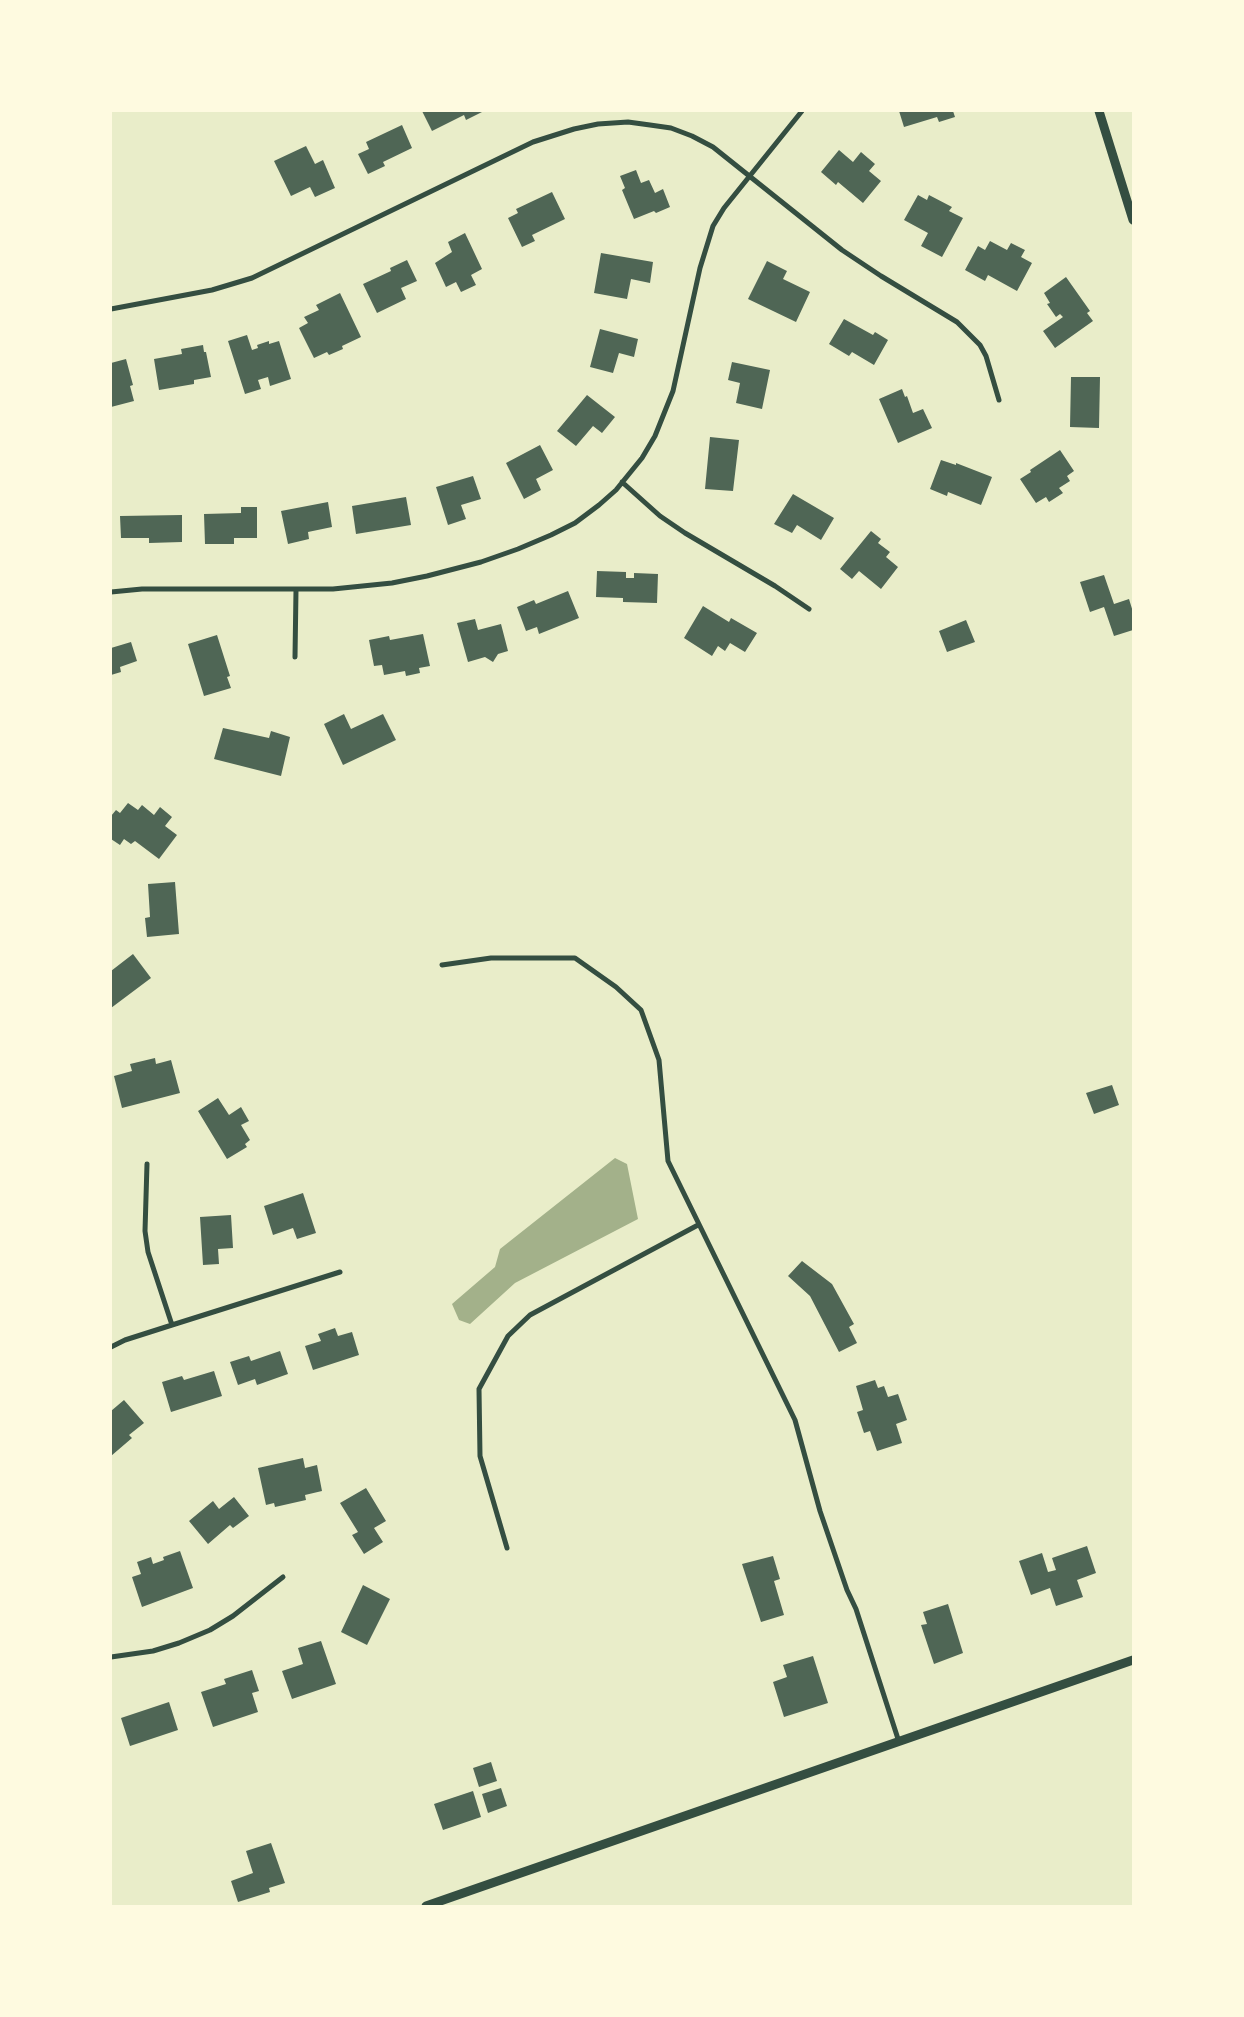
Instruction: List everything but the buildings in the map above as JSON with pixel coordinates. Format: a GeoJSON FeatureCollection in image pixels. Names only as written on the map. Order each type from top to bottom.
{"type":"FeatureCollection","features":[{"type":"Feature","properties":{"kind":"street"},"geometry":{"type":"LineString","coordinates":[[111,592],[142,589],[333,589],[392,583],[481,562],[518,549],[551,536],[599,506],[622,482],[646,450],[667,408],[673,391],[700,268],[713,226],[724,208],[802,111]]}},
{"type":"Feature","properties":{"kind":"street"},"geometry":{"type":"LineString","coordinates":[[1099,111],[1133,220]]}},
{"type":"Feature","properties":{"kind":"street"},"geometry":{"type":"LineString","coordinates":[[111,309],[212,290],[252,278],[533,142],[574,129],[598,124],[628,122],[671,128],[714,147],[842,250],[881,276],[943,312],[964,328],[980,345],[986,356],[998,400]]}},
{"type":"Feature","properties":{"kind":"street"},"geometry":{"type":"LineString","coordinates":[[622,482],[660,516],[775,586],[809,609]]}},
{"type":"Feature","properties":{"kind":"street"},"geometry":{"type":"LineString","coordinates":[[295,657],[296,590]]}},
{"type":"Feature","properties":{"kind":"street"},"geometry":{"type":"LineString","coordinates":[[442,966],[491,958],[575,958],[616,987],[641,1010],[659,1060],[668,1161],[795,1420],[820,1511],[847,1590],[856,1609],[899,1742]]}},
{"type":"Feature","properties":{"kind":"street"},"geometry":{"type":"LineString","coordinates":[[147,1164],[145,1231],[148,1252],[172,1324]]}},
{"type":"Feature","properties":{"kind":"street"},"geometry":{"type":"LineString","coordinates":[[507,1548],[480,1456],[479,1389],[508,1336],[530,1315],[698,1225]]}},
{"type":"Feature","properties":{"kind":"street"},"geometry":{"type":"LineString","coordinates":[[111,1347],[125,1340],[172,1324],[340,1272]]}},
{"type":"Feature","properties":{"kind":"street"},"geometry":{"type":"LineString","coordinates":[[111,1657],[153,1651],[210,1630],[234,1616],[283,1577]]}},
{"type":"Feature","properties":{"kind":"street"},"geometry":{"type":"LineString","coordinates":[[426,1906],[1133,1660]]}},
{"type":"Feature","properties":{"kind":"shaded area"},"geometry":{"type":"Polygon","coordinates":[[[615,1158],[627,1164],[638,1219],[515,1283],[470,1324],[459,1320],[452,1304],[495,1267],[500,1249],[615,1158]]]}}]}
